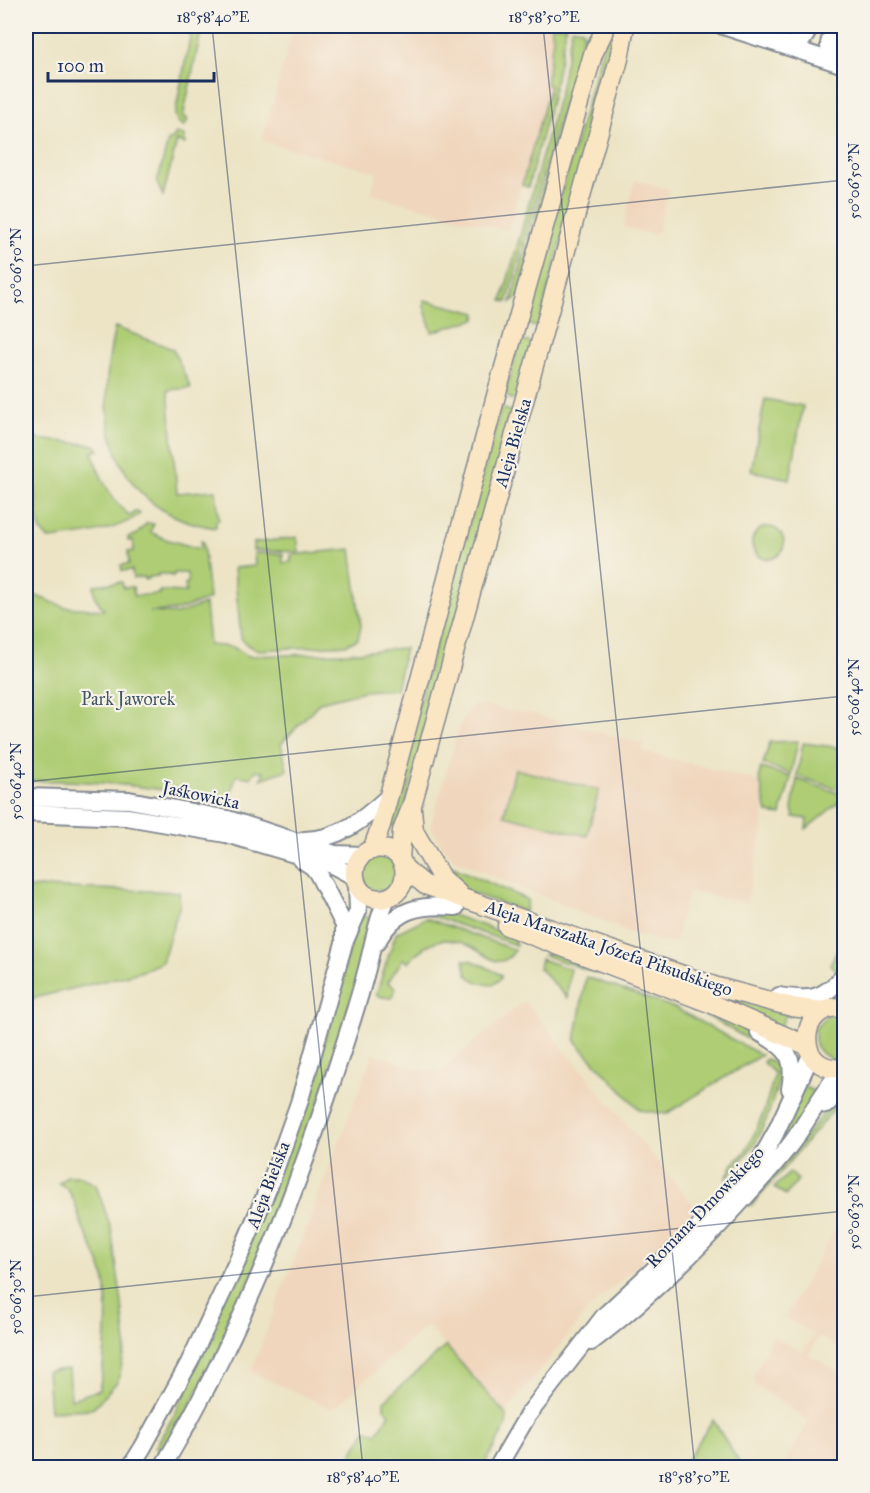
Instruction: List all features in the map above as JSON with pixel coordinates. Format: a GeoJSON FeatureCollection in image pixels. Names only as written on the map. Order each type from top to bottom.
{"type":"FeatureCollection","features":[{"type":"Feature","properties":{"kind":"main road","name":"Aleja Bielska"},"geometry":{"type":"LineString","coordinates":[[367,852],[381,825],[497,392],[604,26]]}},
{"type":"Feature","properties":{"kind":"main road","name":"Aleja Bielska"},"geometry":{"type":"LineString","coordinates":[[402,863],[402,831],[412,805],[525,399],[619,59],[625,26]]}},
{"type":"Feature","properties":{"kind":"main road"},"geometry":{"type":"LineString","coordinates":[[497,392],[502,402],[512,406],[518,406],[525,399]]}},
{"type":"Feature","properties":{"kind":"main road"},"geometry":{"type":"LineString","coordinates":[[412,805],[414,831],[442,879],[460,903]]}},
{"type":"Feature","properties":{"kind":"main road"},"geometry":{"type":"LineString","coordinates":[[388,850],[402,863],[404,880],[392,895],[373,898],[366,895],[356,880],[355,868],[367,852],[388,850]]}},
{"type":"Feature","properties":{"kind":"main road","name":"Aleja Marszałka Józefa Piłsudskiego"},"geometry":{"type":"LineString","coordinates":[[402,863],[425,885],[460,903],[714,995],[809,1050],[825,1066],[844,1074]]}},
{"type":"Feature","properties":{"kind":"main road","name":"Aleja Marszałka Józefa Piłsudskiego"},"geometry":{"type":"LineString","coordinates":[[392,895],[420,895],[460,903]]}},
{"type":"Feature","properties":{"kind":"main road","name":"Aleja Marszałka Józefa Piłsudskiego"},"geometry":{"type":"LineString","coordinates":[[714,995],[792,1007],[836,1006]]}},
{"type":"Feature","properties":{"kind":"main road"},"geometry":{"type":"LineString","coordinates":[[809,1050],[807,1036],[814,1017],[836,1006]]}},
{"type":"Feature","properties":{"kind":"street"},"geometry":{"type":"LineString","coordinates":[[594,54],[598,26]]}},
{"type":"Feature","properties":{"kind":"street"},"geometry":{"type":"LineString","coordinates":[[619,59],[628,35],[635,26]]}},
{"type":"Feature","properties":{"kind":"street"},"geometry":{"type":"LineString","coordinates":[[723,26],[840,64]]}},
{"type":"Feature","properties":{"kind":"street"},"geometry":{"type":"LineString","coordinates":[[779,43],[792,45],[800,42],[807,34],[808,26]]}},
{"type":"Feature","properties":{"kind":"street"},"geometry":{"type":"LineString","coordinates":[[840,64],[830,54],[829,40],[835,32],[844,27]]}},
{"type":"Feature","properties":{"kind":"street","name":"Jaśkowicka"},"geometry":{"type":"LineString","coordinates":[[26,797],[129,800],[228,819],[332,865],[356,880]]}},
{"type":"Feature","properties":{"kind":"street"},"geometry":{"type":"LineString","coordinates":[[344,943],[344,925],[318,874],[294,847],[331,838],[367,816],[387,798]]}},
{"type":"Feature","properties":{"kind":"street","name":"Jaśkowicka"},"geometry":{"type":"LineString","coordinates":[[26,813],[127,817],[335,854],[367,852]]}},
{"type":"Feature","properties":{"kind":"street","name":"Aleja Bielska"},"geometry":{"type":"LineString","coordinates":[[130,1467],[189,1363],[237,1262],[270,1184],[299,1103],[344,943],[358,911],[356,880]]}},
{"type":"Feature","properties":{"kind":"street","name":"Aleja Bielska"},"geometry":{"type":"LineString","coordinates":[[162,1467],[212,1379],[264,1266],[303,1170],[347,1036],[372,951],[378,916],[392,895]]}},
{"type":"Feature","properties":{"kind":"street"},"geometry":{"type":"LineString","coordinates":[[372,951],[385,927],[400,915],[420,907],[460,903]]}},
{"type":"Feature","properties":{"kind":"street"},"geometry":{"type":"LineString","coordinates":[[714,995],[809,999],[832,989],[844,976]]}},
{"type":"Feature","properties":{"kind":"street"},"geometry":{"type":"LineString","coordinates":[[714,995],[785,1049],[793,1071],[786,1108]]}},
{"type":"Feature","properties":{"kind":"street","name":"Romana Dmowskiego"},"geometry":{"type":"LineString","coordinates":[[497,1467],[528,1415],[576,1353],[758,1164],[775,1134],[809,1050]]}},
{"type":"Feature","properties":{"kind":"street","name":"Romana Dmowskiego"},"geometry":{"type":"LineString","coordinates":[[611,1318],[701,1245],[793,1141],[823,1092],[844,1074]]}},
{"type":"Feature","properties":{"kind":"shaded area"},"geometry":{"type":"Polygon","coordinates":[[[294,26],[551,26],[553,38],[546,84],[550,85],[508,231],[371,194],[377,172],[262,141],[294,26]]]}},
{"type":"Feature","properties":{"kind":"shaded area"},"geometry":{"type":"Polygon","coordinates":[[[635,180],[669,189],[658,230],[653,234],[625,228],[635,180]]]}},
{"type":"Feature","properties":{"kind":"shaded area"},"geometry":{"type":"Polygon","coordinates":[[[474,704],[532,714],[644,744],[642,751],[758,781],[763,807],[763,829],[747,903],[688,891],[674,943],[633,934],[452,858],[431,826],[456,738],[464,717],[474,704]]]}},
{"type":"Feature","properties":{"kind":"shaded area"},"geometry":{"type":"Polygon","coordinates":[[[524,1001],[698,1210],[588,1310],[505,1413],[427,1325],[333,1409],[251,1372],[373,1053],[423,1071],[439,1072],[524,1001]]]}},
{"type":"Feature","properties":{"kind":"shaded area"},"geometry":{"type":"Polygon","coordinates":[[[844,1213],[844,1351],[818,1337],[809,1355],[844,1375],[844,1467],[783,1467],[809,1421],[755,1385],[753,1375],[773,1336],[803,1352],[814,1334],[785,1318],[844,1213]]]}},
{"type":"Feature","properties":{"kind":"green space"},"geometry":{"type":"Polygon","coordinates":[[[551,26],[566,26],[552,97],[528,187],[522,185],[550,86],[546,84],[553,38],[551,26]]]}},
{"type":"Feature","properties":{"kind":"green space"},"geometry":{"type":"Polygon","coordinates":[[[745,26],[802,26],[802,28],[791,39],[745,26]]]}},
{"type":"Feature","properties":{"kind":"green space"},"geometry":{"type":"Polygon","coordinates":[[[572,27],[582,29],[583,34],[507,302],[502,301],[560,91],[572,27]]]}},
{"type":"Feature","properties":{"kind":"green space"},"geometry":{"type":"Polygon","coordinates":[[[192,28],[200,37],[183,117],[187,118],[187,123],[183,126],[177,121],[175,114],[192,28]]]}},
{"type":"Feature","properties":{"kind":"green space"},"geometry":{"type":"Polygon","coordinates":[[[586,31],[592,33],[519,296],[511,302],[586,31]]]}},
{"type":"Feature","properties":{"kind":"green space"},"geometry":{"type":"Polygon","coordinates":[[[606,37],[616,40],[538,327],[524,324],[606,37]]]}},
{"type":"Feature","properties":{"kind":"green space"},"geometry":{"type":"Polygon","coordinates":[[[176,133],[185,137],[185,144],[177,141],[163,196],[157,183],[168,141],[174,138],[176,133]]]}},
{"type":"Feature","properties":{"kind":"green space"},"geometry":{"type":"Polygon","coordinates":[[[424,300],[477,313],[476,319],[432,332],[424,300]]]}},
{"type":"Feature","properties":{"kind":"green space"},"geometry":{"type":"Polygon","coordinates":[[[115,327],[173,349],[191,388],[168,390],[177,493],[216,490],[219,520],[216,521],[216,528],[180,518],[152,502],[131,481],[118,455],[110,426],[107,394],[109,361],[115,327]]]}},
{"type":"Feature","properties":{"kind":"green space"},"geometry":{"type":"Polygon","coordinates":[[[520,340],[536,344],[516,399],[510,399],[505,393],[520,340]]]}},
{"type":"Feature","properties":{"kind":"green space"},"geometry":{"type":"Polygon","coordinates":[[[765,399],[803,406],[790,479],[751,471],[765,399]]]}},
{"type":"Feature","properties":{"kind":"green space"},"geometry":{"type":"Polygon","coordinates":[[[501,408],[514,412],[399,827],[386,823],[501,408]]]}},
{"type":"Feature","properties":{"kind":"green space"},"geometry":{"type":"Polygon","coordinates":[[[26,438],[95,445],[99,450],[92,452],[111,495],[130,516],[136,511],[140,514],[108,529],[49,539],[39,526],[35,489],[26,474],[26,438]]]}},
{"type":"Feature","properties":{"kind":"green space","name":"Park Jaworek"},"geometry":{"type":"Polygon","coordinates":[[[147,523],[154,524],[150,532],[165,539],[200,549],[201,541],[203,542],[209,599],[178,610],[150,612],[177,614],[205,604],[209,645],[233,647],[248,656],[346,653],[405,648],[396,689],[364,691],[320,702],[281,744],[287,770],[261,779],[264,772],[256,770],[251,778],[236,775],[229,801],[128,785],[77,781],[26,781],[26,592],[65,607],[104,610],[95,597],[94,585],[122,582],[123,588],[133,587],[134,596],[160,594],[160,591],[186,592],[187,573],[174,573],[174,576],[158,574],[158,576],[145,580],[145,577],[133,578],[132,570],[122,571],[121,565],[129,564],[128,552],[134,551],[133,540],[128,541],[128,537],[136,535],[147,523]]]}},
{"type":"Feature","properties":{"kind":"green space"},"geometry":{"type":"Polygon","coordinates":[[[768,527],[779,532],[784,543],[779,554],[768,559],[757,554],[752,543],[757,532],[768,527]]]}},
{"type":"Feature","properties":{"kind":"green space"},"geometry":{"type":"Polygon","coordinates":[[[297,537],[299,552],[253,550],[253,543],[297,537]]]}},
{"type":"Feature","properties":{"kind":"green space"},"geometry":{"type":"Polygon","coordinates":[[[351,549],[361,626],[358,639],[346,645],[259,650],[251,647],[241,638],[234,568],[255,566],[254,553],[283,554],[283,563],[291,562],[291,555],[351,549]]]}},
{"type":"Feature","properties":{"kind":"green space"},"geometry":{"type":"Polygon","coordinates":[[[798,741],[791,774],[763,764],[770,742],[798,741]]]}},
{"type":"Feature","properties":{"kind":"green space"},"geometry":{"type":"Polygon","coordinates":[[[803,743],[842,748],[844,791],[797,776],[803,743]]]}},
{"type":"Feature","properties":{"kind":"green space"},"geometry":{"type":"Polygon","coordinates":[[[761,768],[791,777],[781,815],[767,813],[759,776],[761,768]]]}},
{"type":"Feature","properties":{"kind":"green space"},"geometry":{"type":"Polygon","coordinates":[[[515,769],[599,790],[587,836],[504,815],[515,769]]]}},
{"type":"Feature","properties":{"kind":"green space"},"geometry":{"type":"Polygon","coordinates":[[[797,779],[844,795],[844,798],[806,829],[807,819],[794,817],[792,809],[797,779]]]}},
{"type":"Feature","properties":{"kind":"green space"},"geometry":{"type":"Polygon","coordinates":[[[386,854],[400,872],[389,891],[367,889],[361,868],[364,861],[386,854]]]}},
{"type":"Feature","properties":{"kind":"green space"},"geometry":{"type":"Polygon","coordinates":[[[453,867],[528,900],[525,912],[460,889],[444,873],[453,867]]]}},
{"type":"Feature","properties":{"kind":"green space"},"geometry":{"type":"Polygon","coordinates":[[[39,887],[179,892],[180,904],[162,962],[140,972],[26,1000],[26,889],[39,887]]]}},
{"type":"Feature","properties":{"kind":"green space"},"geometry":{"type":"Polygon","coordinates":[[[426,890],[788,1009],[779,1030],[426,890]]]}},
{"type":"Feature","properties":{"kind":"green space"},"geometry":{"type":"Polygon","coordinates":[[[435,909],[513,936],[516,945],[430,915],[435,909]]]}},
{"type":"Feature","properties":{"kind":"green space"},"geometry":{"type":"Polygon","coordinates":[[[359,915],[375,919],[326,1082],[295,1174],[218,1353],[164,1453],[155,1448],[177,1410],[314,1078],[359,915]]]}},
{"type":"Feature","properties":{"kind":"green space"},"geometry":{"type":"Polygon","coordinates":[[[426,918],[515,950],[503,961],[497,961],[462,943],[447,940],[434,942],[408,962],[403,959],[388,982],[396,988],[391,998],[376,995],[396,933],[426,918]]]}},
{"type":"Feature","properties":{"kind":"green space"},"geometry":{"type":"Polygon","coordinates":[[[844,939],[844,971],[843,973],[830,964],[844,939]]]}},
{"type":"Feature","properties":{"kind":"green space"},"geometry":{"type":"Polygon","coordinates":[[[551,952],[600,968],[598,974],[544,955],[551,952]]]}},
{"type":"Feature","properties":{"kind":"green space"},"geometry":{"type":"Polygon","coordinates":[[[541,959],[570,969],[567,998],[539,968],[541,959]]]}},
{"type":"Feature","properties":{"kind":"green space"},"geometry":{"type":"Polygon","coordinates":[[[464,960],[483,965],[501,975],[501,978],[493,985],[476,981],[467,975],[464,960]]]}},
{"type":"Feature","properties":{"kind":"green space"},"geometry":{"type":"Polygon","coordinates":[[[586,977],[675,1008],[761,1055],[666,1114],[640,1110],[575,1041],[586,977]]]}},
{"type":"Feature","properties":{"kind":"green space"},"geometry":{"type":"Polygon","coordinates":[[[636,981],[738,1025],[774,1045],[767,1050],[697,1010],[634,986],[636,981]]]}},
{"type":"Feature","properties":{"kind":"green space"},"geometry":{"type":"Polygon","coordinates":[[[844,1014],[844,1060],[834,1061],[820,1052],[815,1045],[815,1029],[826,1016],[844,1014]]]}},
{"type":"Feature","properties":{"kind":"green space"},"geometry":{"type":"Polygon","coordinates":[[[766,1059],[776,1066],[780,1077],[767,1118],[755,1144],[725,1180],[733,1164],[745,1152],[763,1114],[775,1074],[763,1062],[766,1059]]]}},
{"type":"Feature","properties":{"kind":"green space"},"geometry":{"type":"Polygon","coordinates":[[[802,1085],[818,1094],[785,1143],[759,1169],[802,1085]]]}},
{"type":"Feature","properties":{"kind":"green space"},"geometry":{"type":"Polygon","coordinates":[[[833,1103],[835,1108],[752,1205],[752,1198],[833,1103]]]}},
{"type":"Feature","properties":{"kind":"green space"},"geometry":{"type":"Polygon","coordinates":[[[790,1172],[798,1180],[786,1195],[774,1188],[790,1172]]]}},
{"type":"Feature","properties":{"kind":"green space"},"geometry":{"type":"Polygon","coordinates":[[[67,1176],[80,1176],[96,1185],[111,1228],[126,1346],[118,1381],[92,1409],[50,1411],[47,1371],[69,1369],[71,1399],[99,1390],[106,1333],[107,1301],[104,1276],[72,1196],[59,1183],[67,1176]]]}},
{"type":"Feature","properties":{"kind":"green space"},"geometry":{"type":"Polygon","coordinates":[[[446,1346],[507,1416],[506,1426],[483,1467],[344,1467],[366,1430],[377,1433],[390,1414],[384,1408],[384,1401],[446,1346]]]}},
{"type":"Feature","properties":{"kind":"green space"},"geometry":{"type":"Polygon","coordinates":[[[713,1420],[742,1467],[682,1467],[713,1420]]]}}]}
